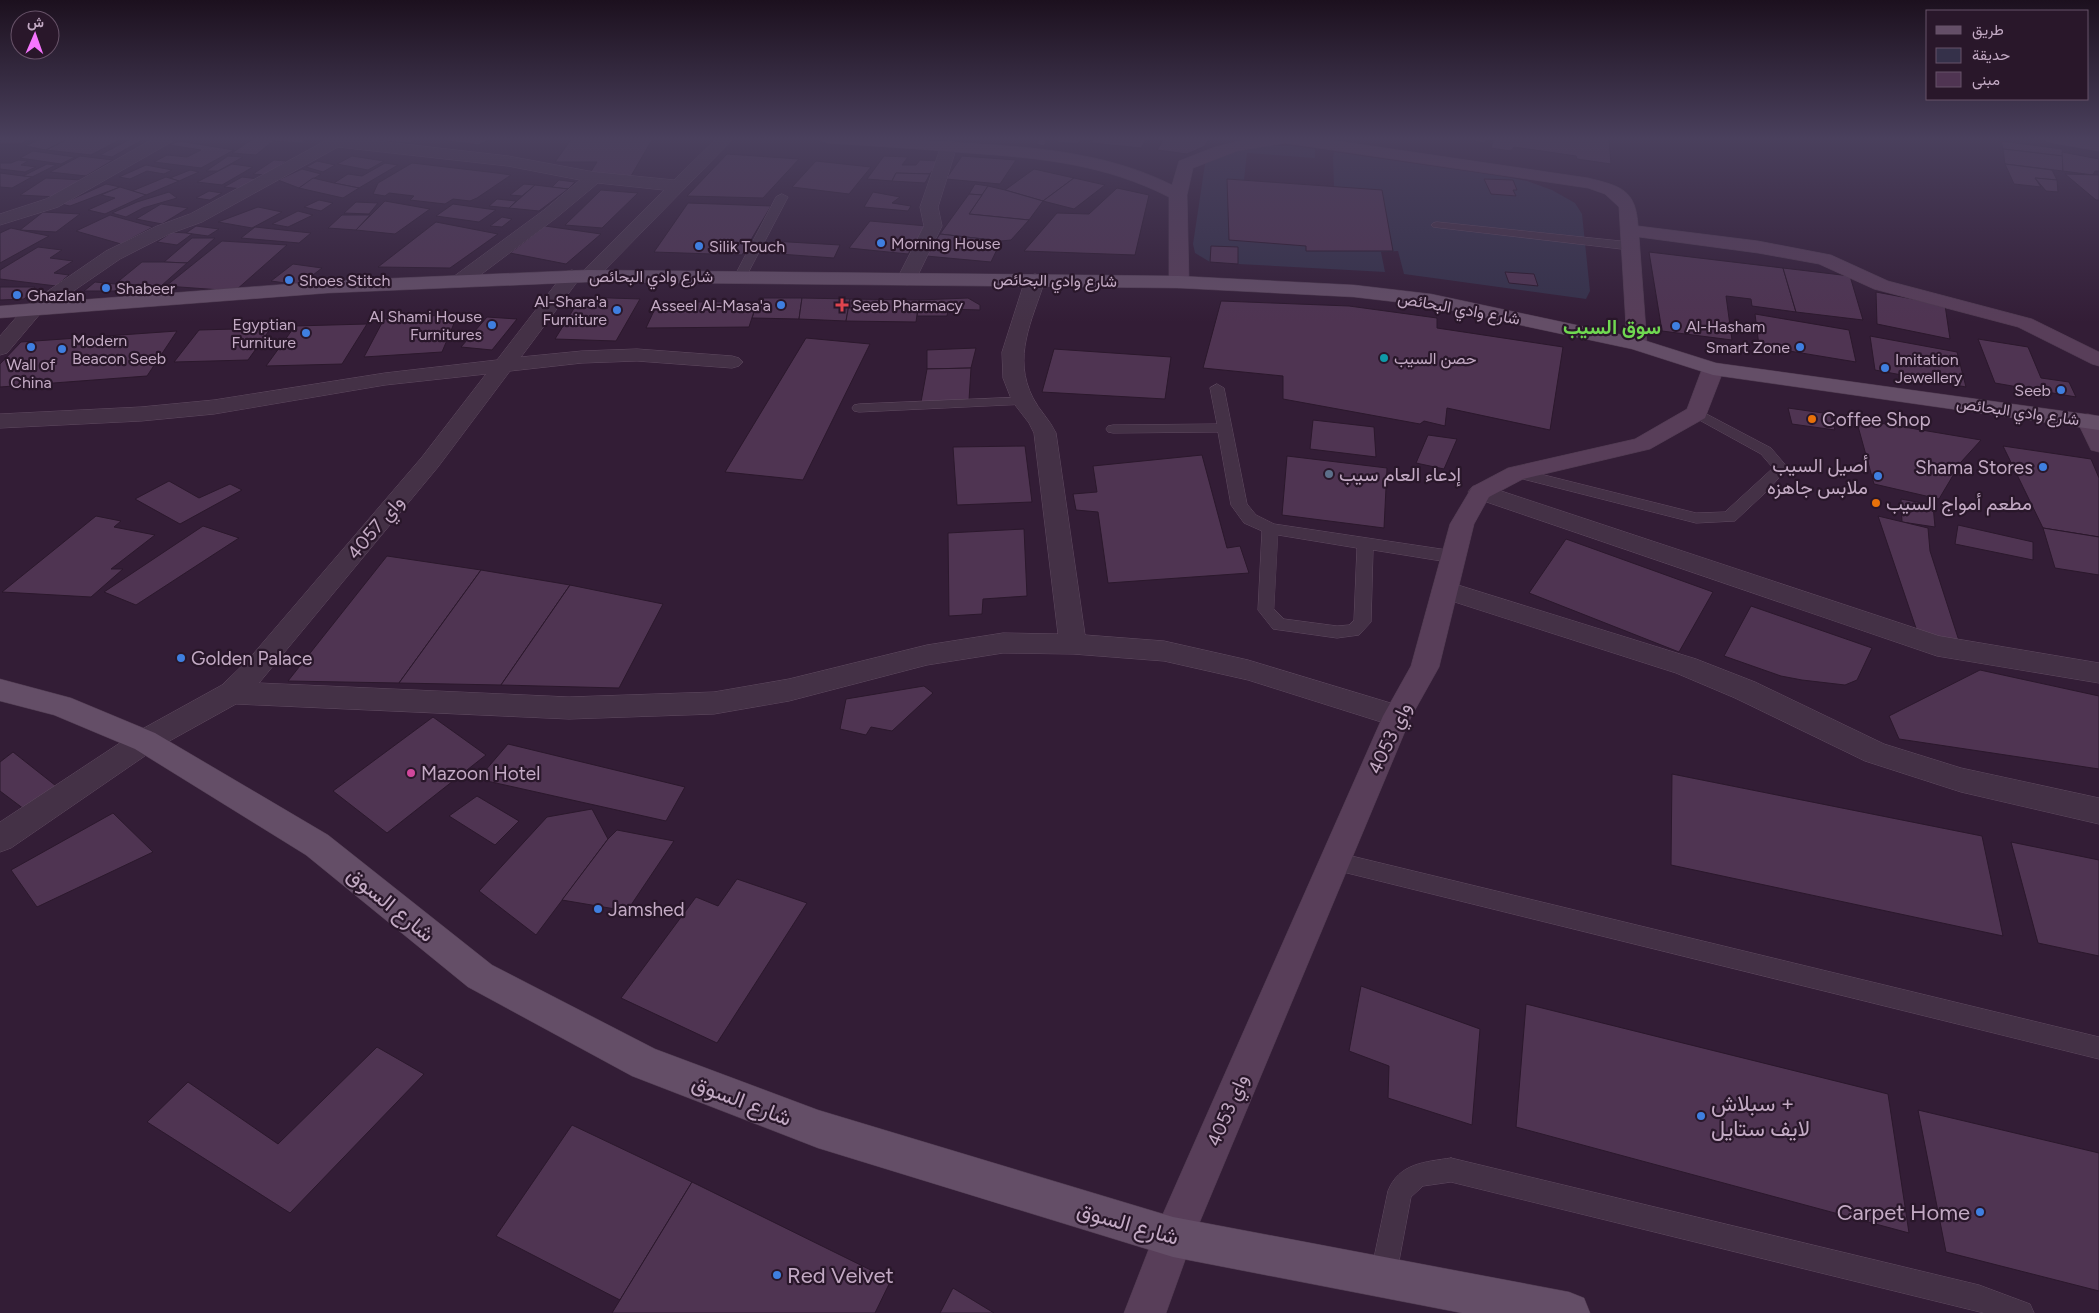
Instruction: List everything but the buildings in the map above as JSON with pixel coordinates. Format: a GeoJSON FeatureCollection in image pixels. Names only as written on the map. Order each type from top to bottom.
{"type":"FeatureCollection","features":[{"type":"Feature","properties":{"kind":"main road","name":"شارع وادي البحائص"},"geometry":{"type":"LineString","coordinates":[[0,312],[328,287],[580,276],[1179,282],[1354,291],[1431,300],[1638,344],[1713,369],[2094,422]]}},
{"type":"Feature","properties":{"kind":"main road","name":"شارع السوق"},"geometry":{"type":"LineString","coordinates":[[0,690],[61,706],[145,741],[317,845],[480,976],[645,1063],[818,1130],[1172,1237],[1568,1313]]}},
{"type":"Feature","properties":{"kind":"street"},"geometry":{"type":"LineString","coordinates":[[0,220],[59,199]]}},
{"type":"Feature","properties":{"kind":"street"},"geometry":{"type":"LineString","coordinates":[[0,349],[33,310],[113,255],[163,230],[196,218],[231,199]]}},
{"type":"Feature","properties":{"kind":"street"},"geometry":{"type":"LineString","coordinates":[[460,281],[568,199]]}},
{"type":"Feature","properties":{"kind":"street","name":"واي 4057"},"geometry":{"type":"LineString","coordinates":[[0,839],[145,741],[232,692],[258,668],[430,462],[504,366],[580,276],[664,199]]}},
{"type":"Feature","properties":{"kind":"street"},"geometry":{"type":"LineString","coordinates":[[907,279],[933,226],[929,207],[932,199]]}},
{"type":"Feature","properties":{"kind":"street"},"geometry":{"type":"LineString","coordinates":[[1178,199],[1179,282]]}},
{"type":"Feature","properties":{"kind":"street"},"geometry":{"type":"LineString","coordinates":[[1623,199],[1628,207],[1638,344]]}},
{"type":"Feature","properties":{"kind":"street"},"geometry":{"type":"LineString","coordinates":[[0,200],[37,208]]}},
{"type":"Feature","properties":{"kind":"street"},"geometry":{"type":"LineString","coordinates":[[1630,238],[1758,247],[1824,259],[1881,285],[2025,323],[2099,360]]}},
{"type":"Feature","properties":{"kind":"street"},"geometry":{"type":"LineString","coordinates":[[1035,280],[1012,352],[1014,378],[1023,401],[1039,421],[1045,433],[1073,644]]}},
{"type":"Feature","properties":{"kind":"street"},"geometry":{"type":"LineString","coordinates":[[0,420],[141,414],[214,407],[385,379],[582,358],[637,355],[732,362]]}},
{"type":"Feature","properties":{"kind":"street"},"geometry":{"type":"LineString","coordinates":[[1480,492],[1516,473],[1642,444],[1697,413],[1713,369]]}},
{"type":"Feature","properties":{"kind":"street"},"geometry":{"type":"LineString","coordinates":[[2094,422],[2099,445]]}},
{"type":"Feature","properties":{"kind":"street"},"geometry":{"type":"LineString","coordinates":[[1480,492],[1936,646],[2099,673]]}},
{"type":"Feature","properties":{"kind":"street","name":"واي 4053"},"geometry":{"type":"LineString","coordinates":[[1145,1313],[1172,1237],[1334,861],[1397,716],[1425,667],[1462,524],[1480,492]]}},
{"type":"Feature","properties":{"kind":"street"},"geometry":{"type":"LineString","coordinates":[[1445,590],[1686,666],[1745,690],[1875,753],[1962,780],[2099,811]]}},
{"type":"Feature","properties":{"kind":"street"},"geometry":{"type":"LineString","coordinates":[[232,692],[569,708],[714,703],[789,690],[927,655],[1003,643],[1073,644],[1164,651],[1248,670],[1397,716]]}},
{"type":"Feature","properties":{"kind":"lane"},"geometry":{"type":"LineString","coordinates":[[740,277],[781,199]]}},
{"type":"Feature","properties":{"kind":"lane"},"geometry":{"type":"LineString","coordinates":[[1437,225],[1630,238]]}},
{"type":"Feature","properties":{"kind":"lane"},"geometry":{"type":"LineString","coordinates":[[1217,388],[1239,504],[1250,519],[1270,529],[1454,557]]}},
{"type":"Feature","properties":{"kind":"lane"},"geometry":{"type":"LineString","coordinates":[[859,408],[1023,401]]}},
{"type":"Feature","properties":{"kind":"lane"},"geometry":{"type":"LineString","coordinates":[[1516,473],[1696,518],[1729,517],[1761,489],[1781,468],[1766,451],[1697,413]]}},
{"type":"Feature","properties":{"kind":"lane"},"geometry":{"type":"LineString","coordinates":[[1113,429],[1224,428]]}},
{"type":"Feature","properties":{"kind":"lane"},"geometry":{"type":"LineString","coordinates":[[1270,529],[1266,610],[1279,625],[1337,632],[1353,631],[1362,622],[1365,543]]}},
{"type":"Feature","properties":{"kind":"lane"},"geometry":{"type":"LineString","coordinates":[[1334,861],[2099,1048]]}},
{"type":"Feature","properties":{"kind":"lane"},"geometry":{"type":"LineString","coordinates":[[1383,1277],[1400,1191],[1417,1175],[1451,1170],[1979,1298],[2020,1313]]}},
{"type":"Feature","properties":{"kind":"green space"},"geometry":{"type":"Polygon","coordinates":[[[1200,199],[1568,199],[1575,203],[1582,214],[1590,291],[1586,299],[1404,274],[1398,251],[1381,252],[1385,272],[1238,264],[1238,247],[1211,246],[1210,262],[1195,253],[1193,244],[1200,199]]]}},
{"type":"Feature","properties":{"kind":"place","name":"Morning House"},"geometry":{"type":"Point","coordinates":[881,243]}},
{"type":"Feature","properties":{"kind":"place","name":"Silik Touch"},"geometry":{"type":"Point","coordinates":[699,246]}},
{"type":"Feature","properties":{"kind":"place","name":"Shoes Stitch"},"geometry":{"type":"Point","coordinates":[289,280]}},
{"type":"Feature","properties":{"kind":"place","name":"Shabeer"},"geometry":{"type":"Point","coordinates":[106,288]}},
{"type":"Feature","properties":{"kind":"place","name":"Ghazlan"},"geometry":{"type":"Point","coordinates":[17,295]}},
{"type":"Feature","properties":{"kind":"place","name":"Asseel Al-Masa'a"},"geometry":{"type":"Point","coordinates":[781,305]}},
{"type":"Feature","properties":{"kind":"place","name":"Seeb Pharmacy"},"geometry":{"type":"Point","coordinates":[842,305]}},
{"type":"Feature","properties":{"kind":"place","name":"Al-Shara'a Furniture"},"geometry":{"type":"Point","coordinates":[617,310]}},
{"type":"Feature","properties":{"kind":"place","name":"Al Shami House Furnitures"},"geometry":{"type":"Point","coordinates":[492,325]}},
{"type":"Feature","properties":{"kind":"place","name":"Al-Hasham"},"geometry":{"type":"Point","coordinates":[1676,326]}},
{"type":"Feature","properties":{"kind":"place","name":"Egyptian Furniture"},"geometry":{"type":"Point","coordinates":[306,333]}},
{"type":"Feature","properties":{"kind":"place","name":"Wall of China"},"geometry":{"type":"Point","coordinates":[31,347]}},
{"type":"Feature","properties":{"kind":"place","name":"Smart Zone"},"geometry":{"type":"Point","coordinates":[1800,347]}},
{"type":"Feature","properties":{"kind":"place","name":"Modern Beacon Seeb"},"geometry":{"type":"Point","coordinates":[62,349]}},
{"type":"Feature","properties":{"kind":"place","name":"حصن السيب"},"geometry":{"type":"Point","coordinates":[1384,358]}},
{"type":"Feature","properties":{"kind":"place","name":"Imitation Jewellery"},"geometry":{"type":"Point","coordinates":[1885,368]}},
{"type":"Feature","properties":{"kind":"place","name":"Seeb"},"geometry":{"type":"Point","coordinates":[2061,390]}},
{"type":"Feature","properties":{"kind":"place","name":"Coffee Shop"},"geometry":{"type":"Point","coordinates":[1812,419]}},
{"type":"Feature","properties":{"kind":"place","name":"Shama Stores"},"geometry":{"type":"Point","coordinates":[2043,467]}},
{"type":"Feature","properties":{"kind":"place","name":"إدعاء العام سيب"},"geometry":{"type":"Point","coordinates":[1329,474]}},
{"type":"Feature","properties":{"kind":"place","name":"أصيل السيب ملابس جاهزه"},"geometry":{"type":"Point","coordinates":[1878,476]}},
{"type":"Feature","properties":{"kind":"place","name":"مطعم أمواج السيب"},"geometry":{"type":"Point","coordinates":[1876,503]}},
{"type":"Feature","properties":{"kind":"place","name":"Golden Palace"},"geometry":{"type":"Point","coordinates":[181,658]}},
{"type":"Feature","properties":{"kind":"place","name":"Mazoon Hotel"},"geometry":{"type":"Point","coordinates":[411,773]}},
{"type":"Feature","properties":{"kind":"place","name":"Jamshed"},"geometry":{"type":"Point","coordinates":[598,909]}},
{"type":"Feature","properties":{"kind":"place","name":"سبلاش + لايف ستايل"},"geometry":{"type":"Point","coordinates":[1701,1116]}},
{"type":"Feature","properties":{"kind":"place","name":"Carpet Home"},"geometry":{"type":"Point","coordinates":[1980,1212]}},
{"type":"Feature","properties":{"kind":"place","name":"Red Velvet"},"geometry":{"type":"Point","coordinates":[777,1275]}},
{"type":"Feature","properties":{"kind":"district","name":"سوق السيب"},"geometry":{"type":"Point","coordinates":[1612,327]}}]}
